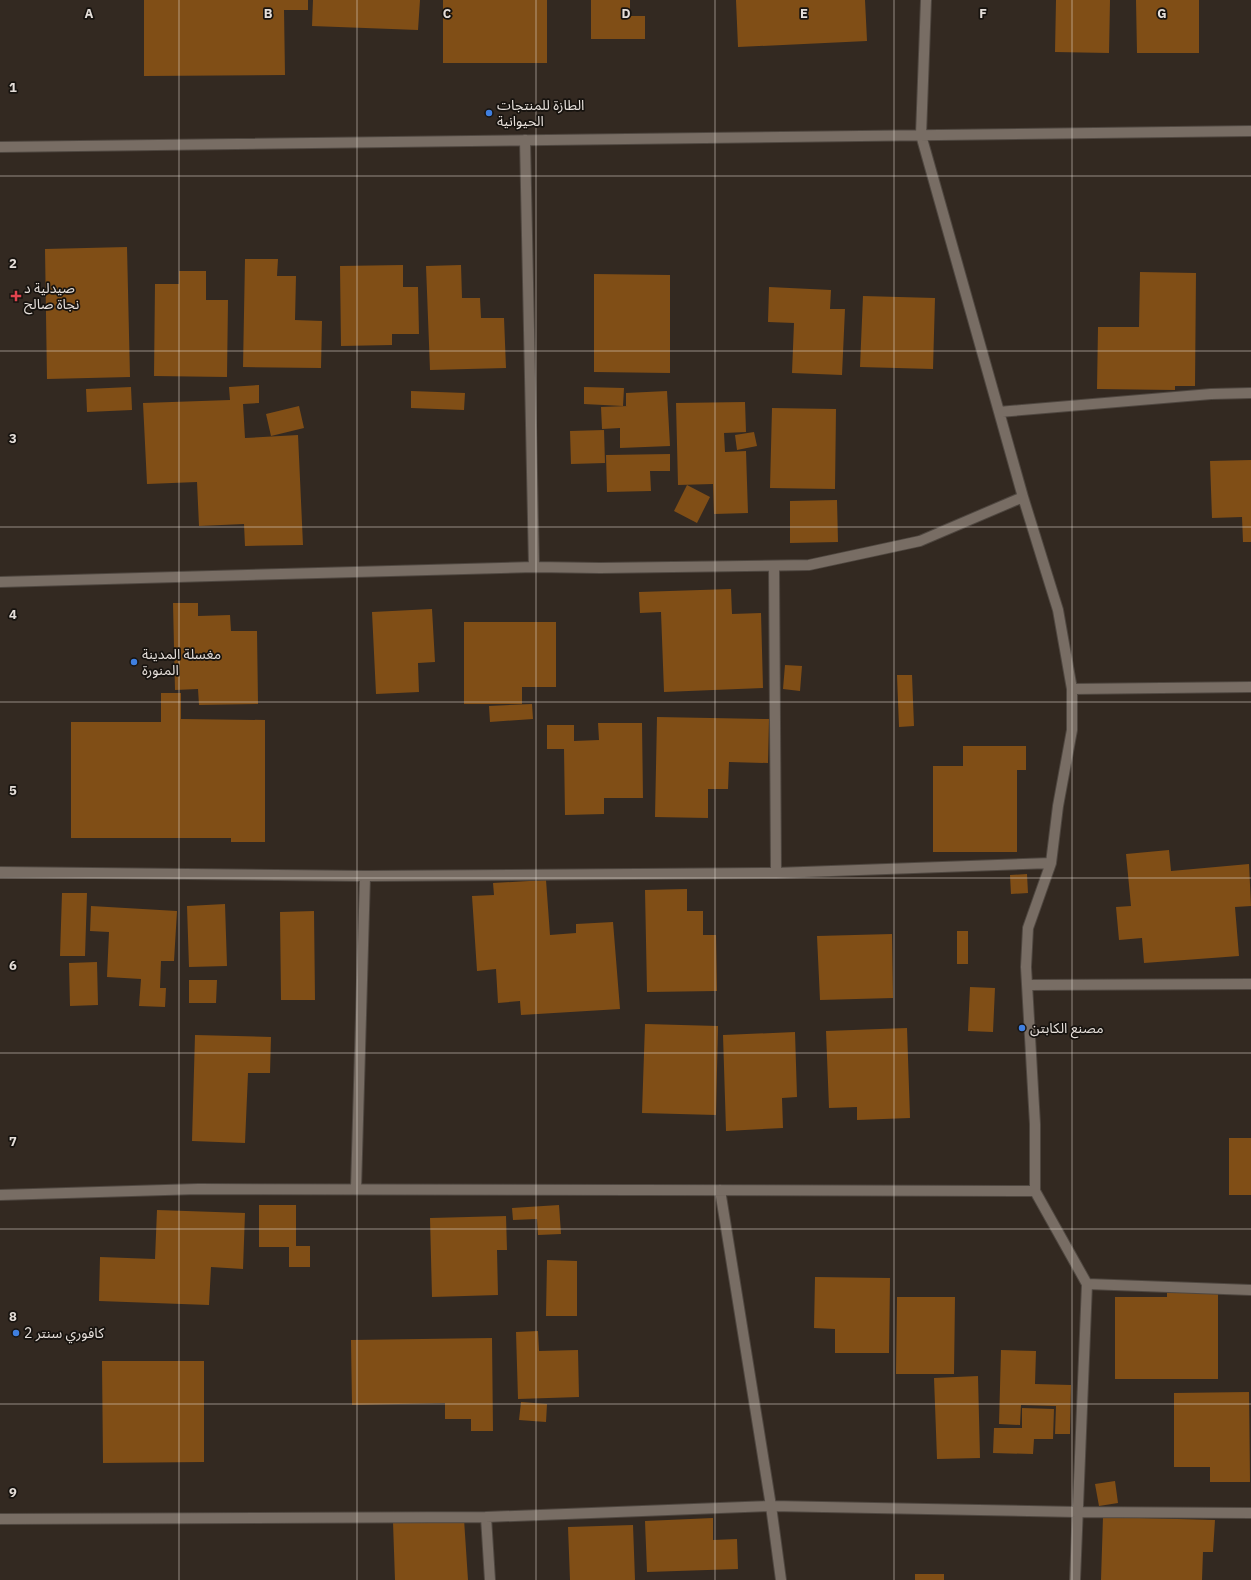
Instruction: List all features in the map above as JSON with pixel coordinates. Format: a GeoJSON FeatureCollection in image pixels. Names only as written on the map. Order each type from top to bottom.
{"type":"FeatureCollection","features":[{"type":"Feature","properties":{"kind":"street"},"geometry":{"type":"LineString","coordinates":[[926,0],[921,135],[1023,497],[1058,610],[1072,689],[1072,730],[1058,806],[1051,863],[1028,928],[1026,967],[1035,1124],[1035,1191],[1086,1284],[1075,1580]]}},
{"type":"Feature","properties":{"kind":"street"},"geometry":{"type":"LineString","coordinates":[[0,147],[1251,130]]}},
{"type":"Feature","properties":{"kind":"street"},"geometry":{"type":"LineString","coordinates":[[525,140],[534,566]]}},
{"type":"Feature","properties":{"kind":"street"},"geometry":{"type":"LineString","coordinates":[[999,412],[1211,394],[1251,393]]}},
{"type":"Feature","properties":{"kind":"street"},"geometry":{"type":"LineString","coordinates":[[0,582],[534,566],[600,568],[809,565],[920,541],[1023,497]]}},
{"type":"Feature","properties":{"kind":"street"},"geometry":{"type":"LineString","coordinates":[[774,566],[776,873]]}},
{"type":"Feature","properties":{"kind":"street"},"geometry":{"type":"LineString","coordinates":[[1072,689],[1251,687]]}},
{"type":"Feature","properties":{"kind":"street"},"geometry":{"type":"LineString","coordinates":[[0,872],[366,876],[776,873],[1051,863]]}},
{"type":"Feature","properties":{"kind":"street"},"geometry":{"type":"LineString","coordinates":[[356,1189],[366,876]]}},
{"type":"Feature","properties":{"kind":"street"},"geometry":{"type":"LineString","coordinates":[[1027,986],[1251,984]]}},
{"type":"Feature","properties":{"kind":"street"},"geometry":{"type":"LineString","coordinates":[[0,1195],[198,1189],[1035,1191]]}},
{"type":"Feature","properties":{"kind":"street"},"geometry":{"type":"LineString","coordinates":[[720,1190],[771,1506],[780,1580]]}},
{"type":"Feature","properties":{"kind":"street"},"geometry":{"type":"LineString","coordinates":[[1086,1284],[1251,1290]]}},
{"type":"Feature","properties":{"kind":"street"},"geometry":{"type":"LineString","coordinates":[[0,1519],[486,1517],[771,1506],[1077,1512],[1251,1513]]}},
{"type":"Feature","properties":{"kind":"street"},"geometry":{"type":"LineString","coordinates":[[486,1517],[490,1580]]}},
{"type":"Feature","properties":{"kind":"building"},"geometry":{"type":"Polygon","coordinates":[[[144,0],[308,0],[308,10],[284,10],[285,75],[144,76],[144,0]]]}},
{"type":"Feature","properties":{"kind":"building"},"geometry":{"type":"Polygon","coordinates":[[[313,0],[420,0],[418,30],[312,26],[313,0]]]}},
{"type":"Feature","properties":{"kind":"building"},"geometry":{"type":"Polygon","coordinates":[[[443,0],[547,0],[547,63],[443,63],[443,0]]]}},
{"type":"Feature","properties":{"kind":"building"},"geometry":{"type":"Polygon","coordinates":[[[591,0],[630,0],[630,16],[645,16],[645,39],[591,39],[591,0]]]}},
{"type":"Feature","properties":{"kind":"building"},"geometry":{"type":"Polygon","coordinates":[[[736,0],[865,0],[867,41],[738,47],[736,0]]]}},
{"type":"Feature","properties":{"kind":"building"},"geometry":{"type":"Polygon","coordinates":[[[1056,0],[1110,0],[1109,53],[1055,52],[1056,0]]]}},
{"type":"Feature","properties":{"kind":"building"},"geometry":{"type":"Polygon","coordinates":[[[1136,0],[1199,0],[1199,53],[1137,53],[1136,0]]]}},
{"type":"Feature","properties":{"kind":"building"},"geometry":{"type":"Polygon","coordinates":[[[127,247],[130,377],[47,379],[45,249],[127,247]]]}},
{"type":"Feature","properties":{"kind":"building"},"geometry":{"type":"Polygon","coordinates":[[[245,259],[278,259],[277,276],[296,276],[295,320],[322,321],[321,368],[243,367],[245,259]]]}},
{"type":"Feature","properties":{"kind":"building"},"geometry":{"type":"Polygon","coordinates":[[[403,265],[403,287],[418,287],[419,334],[392,334],[392,345],[341,346],[340,266],[403,265]]]}},
{"type":"Feature","properties":{"kind":"building"},"geometry":{"type":"Polygon","coordinates":[[[461,265],[462,298],[480,298],[481,318],[504,318],[506,368],[430,370],[426,266],[461,265]]]}},
{"type":"Feature","properties":{"kind":"building"},"geometry":{"type":"Polygon","coordinates":[[[179,271],[206,271],[206,300],[228,300],[227,377],[154,376],[155,284],[179,284],[179,271]]]}},
{"type":"Feature","properties":{"kind":"building"},"geometry":{"type":"Polygon","coordinates":[[[1140,272],[1196,273],[1195,386],[1175,386],[1175,390],[1097,389],[1098,327],[1139,327],[1140,272]]]}},
{"type":"Feature","properties":{"kind":"building"},"geometry":{"type":"Polygon","coordinates":[[[594,274],[670,275],[670,373],[594,372],[594,274]]]}},
{"type":"Feature","properties":{"kind":"building"},"geometry":{"type":"Polygon","coordinates":[[[769,287],[831,290],[830,309],[845,309],[842,375],[792,373],[794,323],[768,322],[769,287]]]}},
{"type":"Feature","properties":{"kind":"building"},"geometry":{"type":"Polygon","coordinates":[[[863,296],[935,298],[933,369],[860,367],[863,296]]]}},
{"type":"Feature","properties":{"kind":"building"},"geometry":{"type":"Polygon","coordinates":[[[259,385],[259,403],[243,404],[245,438],[298,435],[303,545],[245,546],[244,524],[199,526],[197,482],[147,484],[143,403],[230,400],[229,387],[259,385]]]}},
{"type":"Feature","properties":{"kind":"building"},"geometry":{"type":"Polygon","coordinates":[[[131,387],[132,410],[87,412],[86,389],[131,387]]]}},
{"type":"Feature","properties":{"kind":"building"},"geometry":{"type":"Polygon","coordinates":[[[584,387],[624,388],[623,406],[584,404],[584,387]]]}},
{"type":"Feature","properties":{"kind":"building"},"geometry":{"type":"Polygon","coordinates":[[[411,391],[465,393],[464,410],[411,408],[411,391]]]}},
{"type":"Feature","properties":{"kind":"building"},"geometry":{"type":"Polygon","coordinates":[[[667,391],[670,446],[620,448],[620,428],[602,429],[601,407],[628,406],[626,406],[626,393],[667,391]]]}},
{"type":"Feature","properties":{"kind":"building"},"geometry":{"type":"Polygon","coordinates":[[[745,402],[746,432],[724,433],[725,452],[746,451],[748,513],[714,514],[713,484],[678,485],[676,403],[745,402]]]}},
{"type":"Feature","properties":{"kind":"building"},"geometry":{"type":"Polygon","coordinates":[[[299,406],[304,428],[271,436],[266,414],[299,406]]]}},
{"type":"Feature","properties":{"kind":"building"},"geometry":{"type":"Polygon","coordinates":[[[772,408],[836,409],[835,489],[770,488],[772,408]]]}},
{"type":"Feature","properties":{"kind":"building"},"geometry":{"type":"Polygon","coordinates":[[[604,430],[605,463],[571,464],[570,431],[604,430]]]}},
{"type":"Feature","properties":{"kind":"building"},"geometry":{"type":"Polygon","coordinates":[[[754,432],[757,446],[737,450],[735,435],[754,432]]]}},
{"type":"Feature","properties":{"kind":"building"},"geometry":{"type":"Polygon","coordinates":[[[670,454],[670,471],[650,471],[651,491],[607,492],[606,455],[670,454]]]}},
{"type":"Feature","properties":{"kind":"building"},"geometry":{"type":"Polygon","coordinates":[[[1251,460],[1251,542],[1243,542],[1242,517],[1212,518],[1210,461],[1251,460]]]}},
{"type":"Feature","properties":{"kind":"building"},"geometry":{"type":"Polygon","coordinates":[[[687,485],[710,497],[697,523],[674,511],[687,485]]]}},
{"type":"Feature","properties":{"kind":"building"},"geometry":{"type":"Polygon","coordinates":[[[837,500],[838,542],[790,543],[790,501],[837,500]]]}},
{"type":"Feature","properties":{"kind":"building"},"geometry":{"type":"Polygon","coordinates":[[[731,589],[732,614],[761,613],[763,688],[664,692],[661,612],[640,613],[639,592],[731,589]]]}},
{"type":"Feature","properties":{"kind":"building"},"geometry":{"type":"Polygon","coordinates":[[[173,603],[198,603],[198,616],[230,615],[231,631],[257,631],[258,704],[199,705],[198,689],[175,690],[173,603]]]}},
{"type":"Feature","properties":{"kind":"building"},"geometry":{"type":"Polygon","coordinates":[[[432,609],[435,662],[418,663],[419,692],[376,694],[372,612],[432,609]]]}},
{"type":"Feature","properties":{"kind":"building"},"geometry":{"type":"Polygon","coordinates":[[[464,622],[556,622],[556,687],[522,687],[522,704],[464,704],[464,622]]]}},
{"type":"Feature","properties":{"kind":"building"},"geometry":{"type":"Polygon","coordinates":[[[785,665],[802,666],[800,691],[783,689],[785,665]]]}},
{"type":"Feature","properties":{"kind":"building"},"geometry":{"type":"Polygon","coordinates":[[[897,675],[912,675],[914,726],[899,727],[897,675]]]}},
{"type":"Feature","properties":{"kind":"building"},"geometry":{"type":"Polygon","coordinates":[[[161,693],[181,693],[181,719],[265,720],[265,842],[231,842],[231,838],[71,838],[71,722],[161,722],[161,693]]]}},
{"type":"Feature","properties":{"kind":"building"},"geometry":{"type":"Polygon","coordinates":[[[532,704],[533,719],[490,722],[489,706],[532,704]]]}},
{"type":"Feature","properties":{"kind":"building"},"geometry":{"type":"Polygon","coordinates":[[[657,717],[769,719],[768,763],[729,762],[728,789],[708,789],[708,818],[655,817],[657,717]]]}},
{"type":"Feature","properties":{"kind":"building"},"geometry":{"type":"Polygon","coordinates":[[[598,723],[642,723],[643,798],[604,798],[604,814],[565,815],[564,749],[547,749],[547,725],[574,725],[574,741],[599,740],[598,723]]]}},
{"type":"Feature","properties":{"kind":"building"},"geometry":{"type":"Polygon","coordinates":[[[963,746],[1026,746],[1026,770],[1017,770],[1017,852],[933,852],[933,766],[963,766],[963,746]]]}},
{"type":"Feature","properties":{"kind":"building"},"geometry":{"type":"Polygon","coordinates":[[[1169,850],[1171,871],[1249,864],[1251,906],[1235,907],[1239,956],[1144,963],[1142,938],[1119,940],[1116,907],[1131,906],[1126,854],[1169,850]]]}},
{"type":"Feature","properties":{"kind":"building"},"geometry":{"type":"Polygon","coordinates":[[[1027,874],[1028,893],[1011,894],[1010,875],[1027,874]]]}},
{"type":"Feature","properties":{"kind":"building"},"geometry":{"type":"Polygon","coordinates":[[[546,880],[550,935],[576,933],[576,924],[613,922],[620,1009],[521,1015],[520,1001],[498,1003],[496,969],[477,971],[472,896],[494,895],[493,883],[546,880]]]}},
{"type":"Feature","properties":{"kind":"building"},"geometry":{"type":"Polygon","coordinates":[[[687,889],[687,911],[703,911],[703,935],[716,935],[717,991],[647,992],[645,890],[687,889]]]}},
{"type":"Feature","properties":{"kind":"building"},"geometry":{"type":"Polygon","coordinates":[[[62,893],[87,893],[85,956],[60,956],[62,893]]]}},
{"type":"Feature","properties":{"kind":"building"},"geometry":{"type":"Polygon","coordinates":[[[225,904],[227,966],[189,967],[187,906],[225,904]]]}},
{"type":"Feature","properties":{"kind":"building"},"geometry":{"type":"Polygon","coordinates":[[[91,906],[177,911],[174,961],[161,961],[160,988],[166,988],[165,1007],[139,1006],[141,979],[107,977],[109,932],[90,931],[91,906]]]}},
{"type":"Feature","properties":{"kind":"building"},"geometry":{"type":"Polygon","coordinates":[[[314,911],[315,1000],[281,1000],[280,912],[314,911]]]}},
{"type":"Feature","properties":{"kind":"building"},"geometry":{"type":"Polygon","coordinates":[[[957,931],[968,931],[968,964],[957,964],[957,931]]]}},
{"type":"Feature","properties":{"kind":"building"},"geometry":{"type":"Polygon","coordinates":[[[892,934],[893,998],[820,1000],[817,936],[892,934]]]}},
{"type":"Feature","properties":{"kind":"building"},"geometry":{"type":"Polygon","coordinates":[[[97,962],[98,1005],[70,1006],[69,963],[97,962]]]}},
{"type":"Feature","properties":{"kind":"building"},"geometry":{"type":"Polygon","coordinates":[[[189,980],[217,980],[216,1003],[189,1003],[189,980]]]}},
{"type":"Feature","properties":{"kind":"building"},"geometry":{"type":"Polygon","coordinates":[[[970,987],[995,988],[993,1032],[968,1031],[970,987]]]}},
{"type":"Feature","properties":{"kind":"building"},"geometry":{"type":"Polygon","coordinates":[[[645,1024],[718,1026],[716,1115],[642,1113],[645,1024]]]}},
{"type":"Feature","properties":{"kind":"building"},"geometry":{"type":"Polygon","coordinates":[[[907,1028],[910,1118],[857,1120],[857,1107],[829,1108],[826,1031],[907,1028]]]}},
{"type":"Feature","properties":{"kind":"building"},"geometry":{"type":"Polygon","coordinates":[[[795,1032],[797,1097],[782,1098],[783,1128],[726,1131],[723,1035],[795,1032]]]}},
{"type":"Feature","properties":{"kind":"building"},"geometry":{"type":"Polygon","coordinates":[[[195,1035],[271,1037],[270,1073],[248,1073],[245,1143],[192,1141],[195,1035]]]}},
{"type":"Feature","properties":{"kind":"building"},"geometry":{"type":"Polygon","coordinates":[[[1229,1138],[1251,1138],[1251,1195],[1229,1195],[1229,1138]]]}},
{"type":"Feature","properties":{"kind":"building"},"geometry":{"type":"Polygon","coordinates":[[[259,1205],[296,1205],[296,1246],[310,1246],[310,1267],[289,1267],[289,1247],[259,1247],[259,1205]]]}},
{"type":"Feature","properties":{"kind":"building"},"geometry":{"type":"Polygon","coordinates":[[[559,1205],[561,1234],[538,1235],[537,1219],[513,1220],[512,1208],[559,1205]]]}},
{"type":"Feature","properties":{"kind":"building"},"geometry":{"type":"Polygon","coordinates":[[[157,1210],[245,1213],[243,1269],[211,1267],[209,1305],[99,1301],[100,1257],[155,1259],[157,1210]]]}},
{"type":"Feature","properties":{"kind":"building"},"geometry":{"type":"Polygon","coordinates":[[[506,1216],[507,1250],[497,1250],[498,1295],[432,1297],[430,1218],[506,1216]]]}},
{"type":"Feature","properties":{"kind":"building"},"geometry":{"type":"Polygon","coordinates":[[[547,1260],[577,1261],[577,1316],[546,1316],[547,1260]]]}},
{"type":"Feature","properties":{"kind":"building"},"geometry":{"type":"Polygon","coordinates":[[[815,1277],[890,1278],[889,1353],[835,1353],[835,1329],[814,1328],[815,1277]]]}},
{"type":"Feature","properties":{"kind":"building"},"geometry":{"type":"Polygon","coordinates":[[[1167,1292],[1218,1292],[1218,1379],[1115,1379],[1115,1297],[1167,1297],[1167,1292]]]}},
{"type":"Feature","properties":{"kind":"building"},"geometry":{"type":"Polygon","coordinates":[[[897,1297],[955,1297],[954,1374],[896,1374],[897,1297]]]}},
{"type":"Feature","properties":{"kind":"building"},"geometry":{"type":"Polygon","coordinates":[[[538,1331],[539,1351],[578,1350],[579,1397],[518,1399],[516,1332],[538,1331]]]}},
{"type":"Feature","properties":{"kind":"building"},"geometry":{"type":"Polygon","coordinates":[[[492,1338],[493,1431],[471,1431],[471,1419],[445,1419],[445,1403],[352,1405],[351,1340],[492,1338]]]}},
{"type":"Feature","properties":{"kind":"building"},"geometry":{"type":"Polygon","coordinates":[[[1001,1350],[1036,1351],[1035,1384],[1071,1385],[1070,1434],[1055,1434],[1056,1406],[1021,1405],[1020,1425],[999,1424],[1001,1350]]]}},
{"type":"Feature","properties":{"kind":"building"},"geometry":{"type":"Polygon","coordinates":[[[102,1361],[204,1361],[204,1462],[103,1463],[102,1361]]]}},
{"type":"Feature","properties":{"kind":"building"},"geometry":{"type":"Polygon","coordinates":[[[978,1376],[980,1458],[937,1459],[934,1378],[978,1376]]]}},
{"type":"Feature","properties":{"kind":"building"},"geometry":{"type":"Polygon","coordinates":[[[1249,1392],[1250,1482],[1210,1482],[1210,1467],[1174,1467],[1174,1393],[1249,1392]]]}},
{"type":"Feature","properties":{"kind":"building"},"geometry":{"type":"Polygon","coordinates":[[[521,1402],[547,1404],[546,1422],[519,1420],[521,1402]]]}},
{"type":"Feature","properties":{"kind":"building"},"geometry":{"type":"Polygon","coordinates":[[[1022,1408],[1054,1409],[1053,1439],[1034,1439],[1033,1454],[993,1453],[994,1428],[1022,1428],[1022,1408]]]}},
{"type":"Feature","properties":{"kind":"building"},"geometry":{"type":"Polygon","coordinates":[[[1115,1481],[1118,1503],[1099,1506],[1095,1484],[1115,1481]]]}},
{"type":"Feature","properties":{"kind":"building"},"geometry":{"type":"Polygon","coordinates":[[[1103,1517],[1215,1520],[1213,1552],[1203,1552],[1202,1580],[1101,1580],[1103,1517]]]}},
{"type":"Feature","properties":{"kind":"building"},"geometry":{"type":"Polygon","coordinates":[[[713,1518],[713,1540],[737,1539],[738,1569],[647,1572],[645,1521],[713,1518]]]}},
{"type":"Feature","properties":{"kind":"building"},"geometry":{"type":"Polygon","coordinates":[[[464,1519],[468,1580],[395,1580],[393,1522],[464,1519]]]}},
{"type":"Feature","properties":{"kind":"building"},"geometry":{"type":"Polygon","coordinates":[[[633,1525],[635,1580],[570,1580],[568,1527],[633,1525]]]}},
{"type":"Feature","properties":{"kind":"building"},"geometry":{"type":"Polygon","coordinates":[[[915,1574],[944,1574],[944,1580],[915,1580],[915,1574]]]}},
{"type":"Feature","properties":{"kind":"place","name":"الطازة للمنتجات الحيوانية"},"geometry":{"type":"Point","coordinates":[489,113]}},
{"type":"Feature","properties":{"kind":"place","name":"صيدلية د نجاة صالح"},"geometry":{"type":"Point","coordinates":[16,296]}},
{"type":"Feature","properties":{"kind":"place","name":"مغسلة المدينة المنورة"},"geometry":{"type":"Point","coordinates":[134,662]}},
{"type":"Feature","properties":{"kind":"place","name":"مصنع الكابتن"},"geometry":{"type":"Point","coordinates":[1022,1028]}},
{"type":"Feature","properties":{"kind":"place","name":"كافوري سنتر 2"},"geometry":{"type":"Point","coordinates":[16,1333]}}]}
